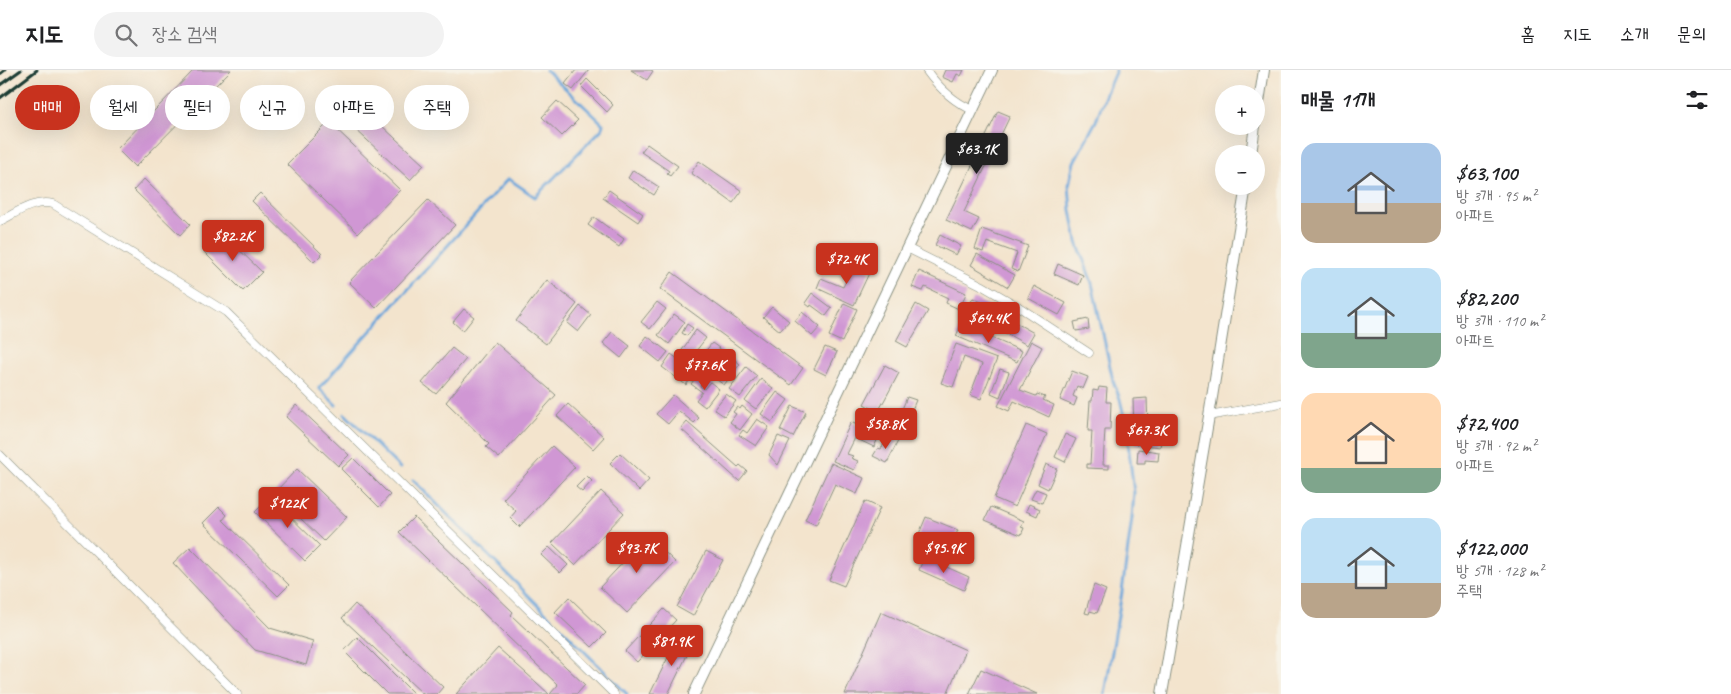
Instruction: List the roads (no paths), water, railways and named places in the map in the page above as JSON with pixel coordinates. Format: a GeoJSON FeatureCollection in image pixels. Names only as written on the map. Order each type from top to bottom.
{"type":"FeatureCollection","features":[{"type":"Feature","properties":{"kind":"street"},"geometry":{"type":"LineString","coordinates":[[926,70],[940,88],[954,100],[973,110]]}},
{"type":"Feature","properties":{"kind":"street"},"geometry":{"type":"LineString","coordinates":[[694,694],[992,70]]}},
{"type":"Feature","properties":{"kind":"street"},"geometry":{"type":"LineString","coordinates":[[1262,85],[1264,70]]}},
{"type":"Feature","properties":{"kind":"street"},"geometry":{"type":"LineString","coordinates":[[1162,694],[1245,195]]}},
{"type":"Feature","properties":{"kind":"street"},"geometry":{"type":"LineString","coordinates":[[0,221],[38,203],[46,202],[53,204],[226,312],[614,694]]}},
{"type":"Feature","properties":{"kind":"street"},"geometry":{"type":"LineString","coordinates":[[907,248],[988,289],[1089,353]]}},
{"type":"Feature","properties":{"kind":"street"},"geometry":{"type":"LineString","coordinates":[[1209,416],[1281,403]]}},
{"type":"Feature","properties":{"kind":"street"},"geometry":{"type":"LineString","coordinates":[[0,455],[237,694]]}},
{"type":"Feature","properties":{"kind":"waterway"},"geometry":{"type":"LineString","coordinates":[[336,405],[319,388],[506,181],[509,179],[535,197],[602,129],[603,124],[546,70]]}},
{"type":"Feature","properties":{"kind":"waterway"},"geometry":{"type":"LineString","coordinates":[[1105,694],[1122,592],[1134,493],[1126,425],[1120,399],[1113,381],[1092,283],[1077,242],[1069,185],[1074,162],[1096,121],[1116,70]]}},
{"type":"Feature","properties":{"kind":"waterway"},"geometry":{"type":"LineString","coordinates":[[345,414],[400,468]]}},
{"type":"Feature","properties":{"kind":"waterway"},"geometry":{"type":"LineString","coordinates":[[413,480],[627,694]]}},
{"type":"Feature","properties":{"kind":"railway"},"geometry":{"type":"LineString","coordinates":[[0,74],[5,70]]}},
{"type":"Feature","properties":{"kind":"railway"},"geometry":{"type":"LineString","coordinates":[[0,85],[21,70]]}},
{"type":"Feature","properties":{"kind":"railway"},"geometry":{"type":"LineString","coordinates":[[0,98],[37,70]]}}]}
